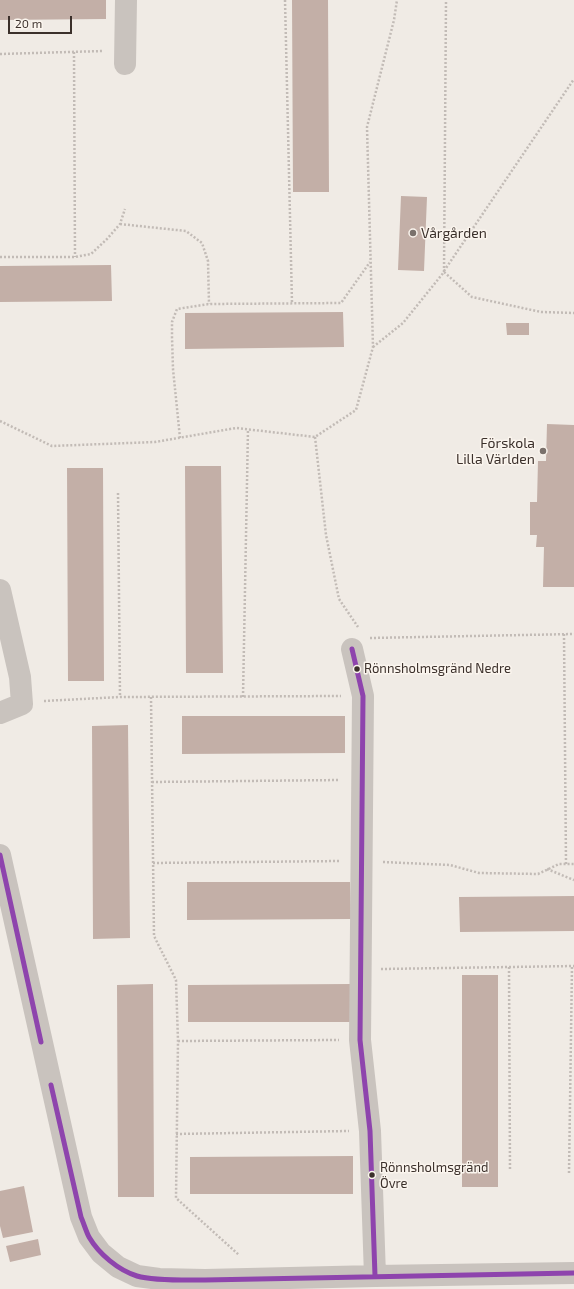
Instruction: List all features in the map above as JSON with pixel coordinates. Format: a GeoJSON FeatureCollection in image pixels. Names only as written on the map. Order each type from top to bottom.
{"type":"FeatureCollection","features":[{"type":"Feature","properties":{"kind":"street"},"geometry":{"type":"LineString","coordinates":[[125,57],[126,0]]}},
{"type":"Feature","properties":{"kind":"street"},"geometry":{"type":"LineString","coordinates":[[0,590],[20,677],[22,704],[0,714]]}},
{"type":"Feature","properties":{"kind":"street"},"geometry":{"type":"LineString","coordinates":[[358,643],[363,696],[360,1040],[370,1131],[375,1276]]}},
{"type":"Feature","properties":{"kind":"street"},"geometry":{"type":"LineString","coordinates":[[0,855],[80,1217],[89,1237],[101,1253],[118,1267],[137,1276],[205,1284],[375,1276],[574,1273]]}},
{"type":"Feature","properties":{"kind":"path"},"geometry":{"type":"LineString","coordinates":[[285,0],[292,303]]}},
{"type":"Feature","properties":{"kind":"path"},"geometry":{"type":"LineString","coordinates":[[0,421],[52,446],[155,442],[236,428],[315,437],[356,410],[373,347],[367,128],[394,20],[397,0]]}},
{"type":"Feature","properties":{"kind":"path"},"geometry":{"type":"LineString","coordinates":[[446,0],[444,272],[472,297],[541,312],[574,313]]}},
{"type":"Feature","properties":{"kind":"path"},"geometry":{"type":"LineString","coordinates":[[74,52],[75,257]]}},
{"type":"Feature","properties":{"kind":"path"},"geometry":{"type":"LineString","coordinates":[[0,54],[74,52],[125,57]]}},
{"type":"Feature","properties":{"kind":"path"},"geometry":{"type":"LineString","coordinates":[[373,347],[403,323],[444,272],[574,79]]}},
{"type":"Feature","properties":{"kind":"path"},"geometry":{"type":"LineString","coordinates":[[0,257],[75,257],[90,254],[120,224],[125,208]]}},
{"type":"Feature","properties":{"kind":"path"},"geometry":{"type":"LineString","coordinates":[[120,224],[186,231],[202,243],[208,261],[209,304]]}},
{"type":"Feature","properties":{"kind":"path"},"geometry":{"type":"LineString","coordinates":[[180,438],[173,369],[172,322],[177,309],[209,304],[341,303],[371,261]]}},
{"type":"Feature","properties":{"kind":"path"},"geometry":{"type":"LineString","coordinates":[[243,697],[248,430]]}},
{"type":"Feature","properties":{"kind":"path"},"geometry":{"type":"LineString","coordinates":[[315,437],[326,535],[339,600],[358,643],[574,634]]}},
{"type":"Feature","properties":{"kind":"path"},"geometry":{"type":"LineString","coordinates":[[118,493],[120,697]]}},
{"type":"Feature","properties":{"kind":"path"},"geometry":{"type":"LineString","coordinates":[[564,634],[566,864]]}},
{"type":"Feature","properties":{"kind":"path"},"geometry":{"type":"LineString","coordinates":[[22,704],[33,701],[120,697],[363,696]]}},
{"type":"Feature","properties":{"kind":"path"},"geometry":{"type":"LineString","coordinates":[[152,697],[154,936],[176,980],[178,1041],[176,1198],[239,1255]]}},
{"type":"Feature","properties":{"kind":"path"},"geometry":{"type":"LineString","coordinates":[[152,782],[362,780]]}},
{"type":"Feature","properties":{"kind":"path"},"geometry":{"type":"LineString","coordinates":[[153,863],[362,861],[450,865],[479,873],[538,874],[559,864],[574,864]]}},
{"type":"Feature","properties":{"kind":"path"},"geometry":{"type":"LineString","coordinates":[[547,870],[574,880]]}},
{"type":"Feature","properties":{"kind":"path"},"geometry":{"type":"LineString","coordinates":[[361,970],[573,966],[569,1173]]}},
{"type":"Feature","properties":{"kind":"path"},"geometry":{"type":"LineString","coordinates":[[510,967],[510,1171]]}},
{"type":"Feature","properties":{"kind":"path"},"geometry":{"type":"LineString","coordinates":[[178,1041],[360,1040]]}},
{"type":"Feature","properties":{"kind":"path"},"geometry":{"type":"LineString","coordinates":[[176,1134],[370,1131]]}},
{"type":"Feature","properties":{"kind":"building"},"geometry":{"type":"Polygon","coordinates":[[[0,0],[106,0],[106,19],[0,20],[0,0]]]}},
{"type":"Feature","properties":{"kind":"building"},"geometry":{"type":"Polygon","coordinates":[[[292,0],[328,0],[329,192],[293,192],[292,0]]]}},
{"type":"Feature","properties":{"kind":"building","name":"Vårgården"},"geometry":{"type":"Polygon","coordinates":[[[401,196],[427,197],[424,271],[398,270],[401,196]]]}},
{"type":"Feature","properties":{"kind":"building"},"geometry":{"type":"Polygon","coordinates":[[[111,265],[112,301],[0,302],[0,266],[111,265]]]}},
{"type":"Feature","properties":{"kind":"building"},"geometry":{"type":"Polygon","coordinates":[[[343,312],[344,347],[185,349],[185,313],[343,312]]]}},
{"type":"Feature","properties":{"kind":"building"},"geometry":{"type":"Polygon","coordinates":[[[506,323],[529,323],[529,335],[507,335],[506,323]]]}},
{"type":"Feature","properties":{"kind":"building"},"geometry":{"type":"Polygon","coordinates":[[[547,424],[574,425],[574,587],[543,587],[544,547],[536,547],[537,535],[530,535],[530,502],[537,502],[538,461],[546,461],[547,424]]]}},
{"type":"Feature","properties":{"kind":"building"},"geometry":{"type":"Polygon","coordinates":[[[185,466],[221,466],[223,673],[186,673],[185,466]]]}},
{"type":"Feature","properties":{"kind":"building"},"geometry":{"type":"Polygon","coordinates":[[[67,468],[103,468],[104,681],[68,681],[67,468]]]}},
{"type":"Feature","properties":{"kind":"building"},"geometry":{"type":"Polygon","coordinates":[[[182,716],[345,716],[345,753],[182,754],[182,716]]]}},
{"type":"Feature","properties":{"kind":"building"},"geometry":{"type":"Polygon","coordinates":[[[128,725],[130,938],[93,939],[92,726],[128,725]]]}},
{"type":"Feature","properties":{"kind":"building"},"geometry":{"type":"Polygon","coordinates":[[[187,882],[350,882],[351,919],[187,920],[187,882]]]}},
{"type":"Feature","properties":{"kind":"building"},"geometry":{"type":"Polygon","coordinates":[[[574,896],[574,931],[460,932],[459,897],[574,896]]]}},
{"type":"Feature","properties":{"kind":"building"},"geometry":{"type":"Polygon","coordinates":[[[462,975],[498,975],[498,1187],[462,1187],[462,975]]]}},
{"type":"Feature","properties":{"kind":"building"},"geometry":{"type":"Polygon","coordinates":[[[153,984],[154,1197],[118,1197],[117,985],[153,984]]]}},
{"type":"Feature","properties":{"kind":"building"},"geometry":{"type":"Polygon","coordinates":[[[351,984],[351,1022],[188,1022],[188,985],[351,984]]]}},
{"type":"Feature","properties":{"kind":"building"},"geometry":{"type":"Polygon","coordinates":[[[353,1156],[353,1194],[190,1194],[190,1157],[353,1156]]]}},
{"type":"Feature","properties":{"kind":"building"},"geometry":{"type":"Polygon","coordinates":[[[24,1186],[33,1232],[3,1238],[0,1226],[0,1191],[24,1186]]]}},
{"type":"Feature","properties":{"kind":"building"},"geometry":{"type":"Polygon","coordinates":[[[38,1239],[41,1255],[10,1262],[6,1246],[38,1239]]]}},
{"type":"Feature","properties":{"kind":"transit line"},"geometry":{"type":"LineString","coordinates":[[352,649],[363,696],[360,1040],[370,1131],[375,1276]]}},
{"type":"Feature","properties":{"kind":"transit line"},"geometry":{"type":"LineString","coordinates":[[0,855],[41,1042]]}},
{"type":"Feature","properties":{"kind":"transit line"},"geometry":{"type":"LineString","coordinates":[[51,1085],[81,1217],[88,1235],[98,1249],[110,1261],[123,1270],[137,1276],[144,1278],[205,1280],[574,1273]]}},
{"type":"Feature","properties":{"kind":"place","name":"Vårgården"},"geometry":{"type":"Point","coordinates":[413,233]}},
{"type":"Feature","properties":{"kind":"place","name":"Förskola Lilla Världen"},"geometry":{"type":"Point","coordinates":[543,451]}},
{"type":"Feature","properties":{"kind":"place","name":"Rönnsholmsgränd Nedre"},"geometry":{"type":"Point","coordinates":[357,669]}},
{"type":"Feature","properties":{"kind":"place","name":"Rönnsholmsgränd Övre"},"geometry":{"type":"Point","coordinates":[372,1175]}}]}
